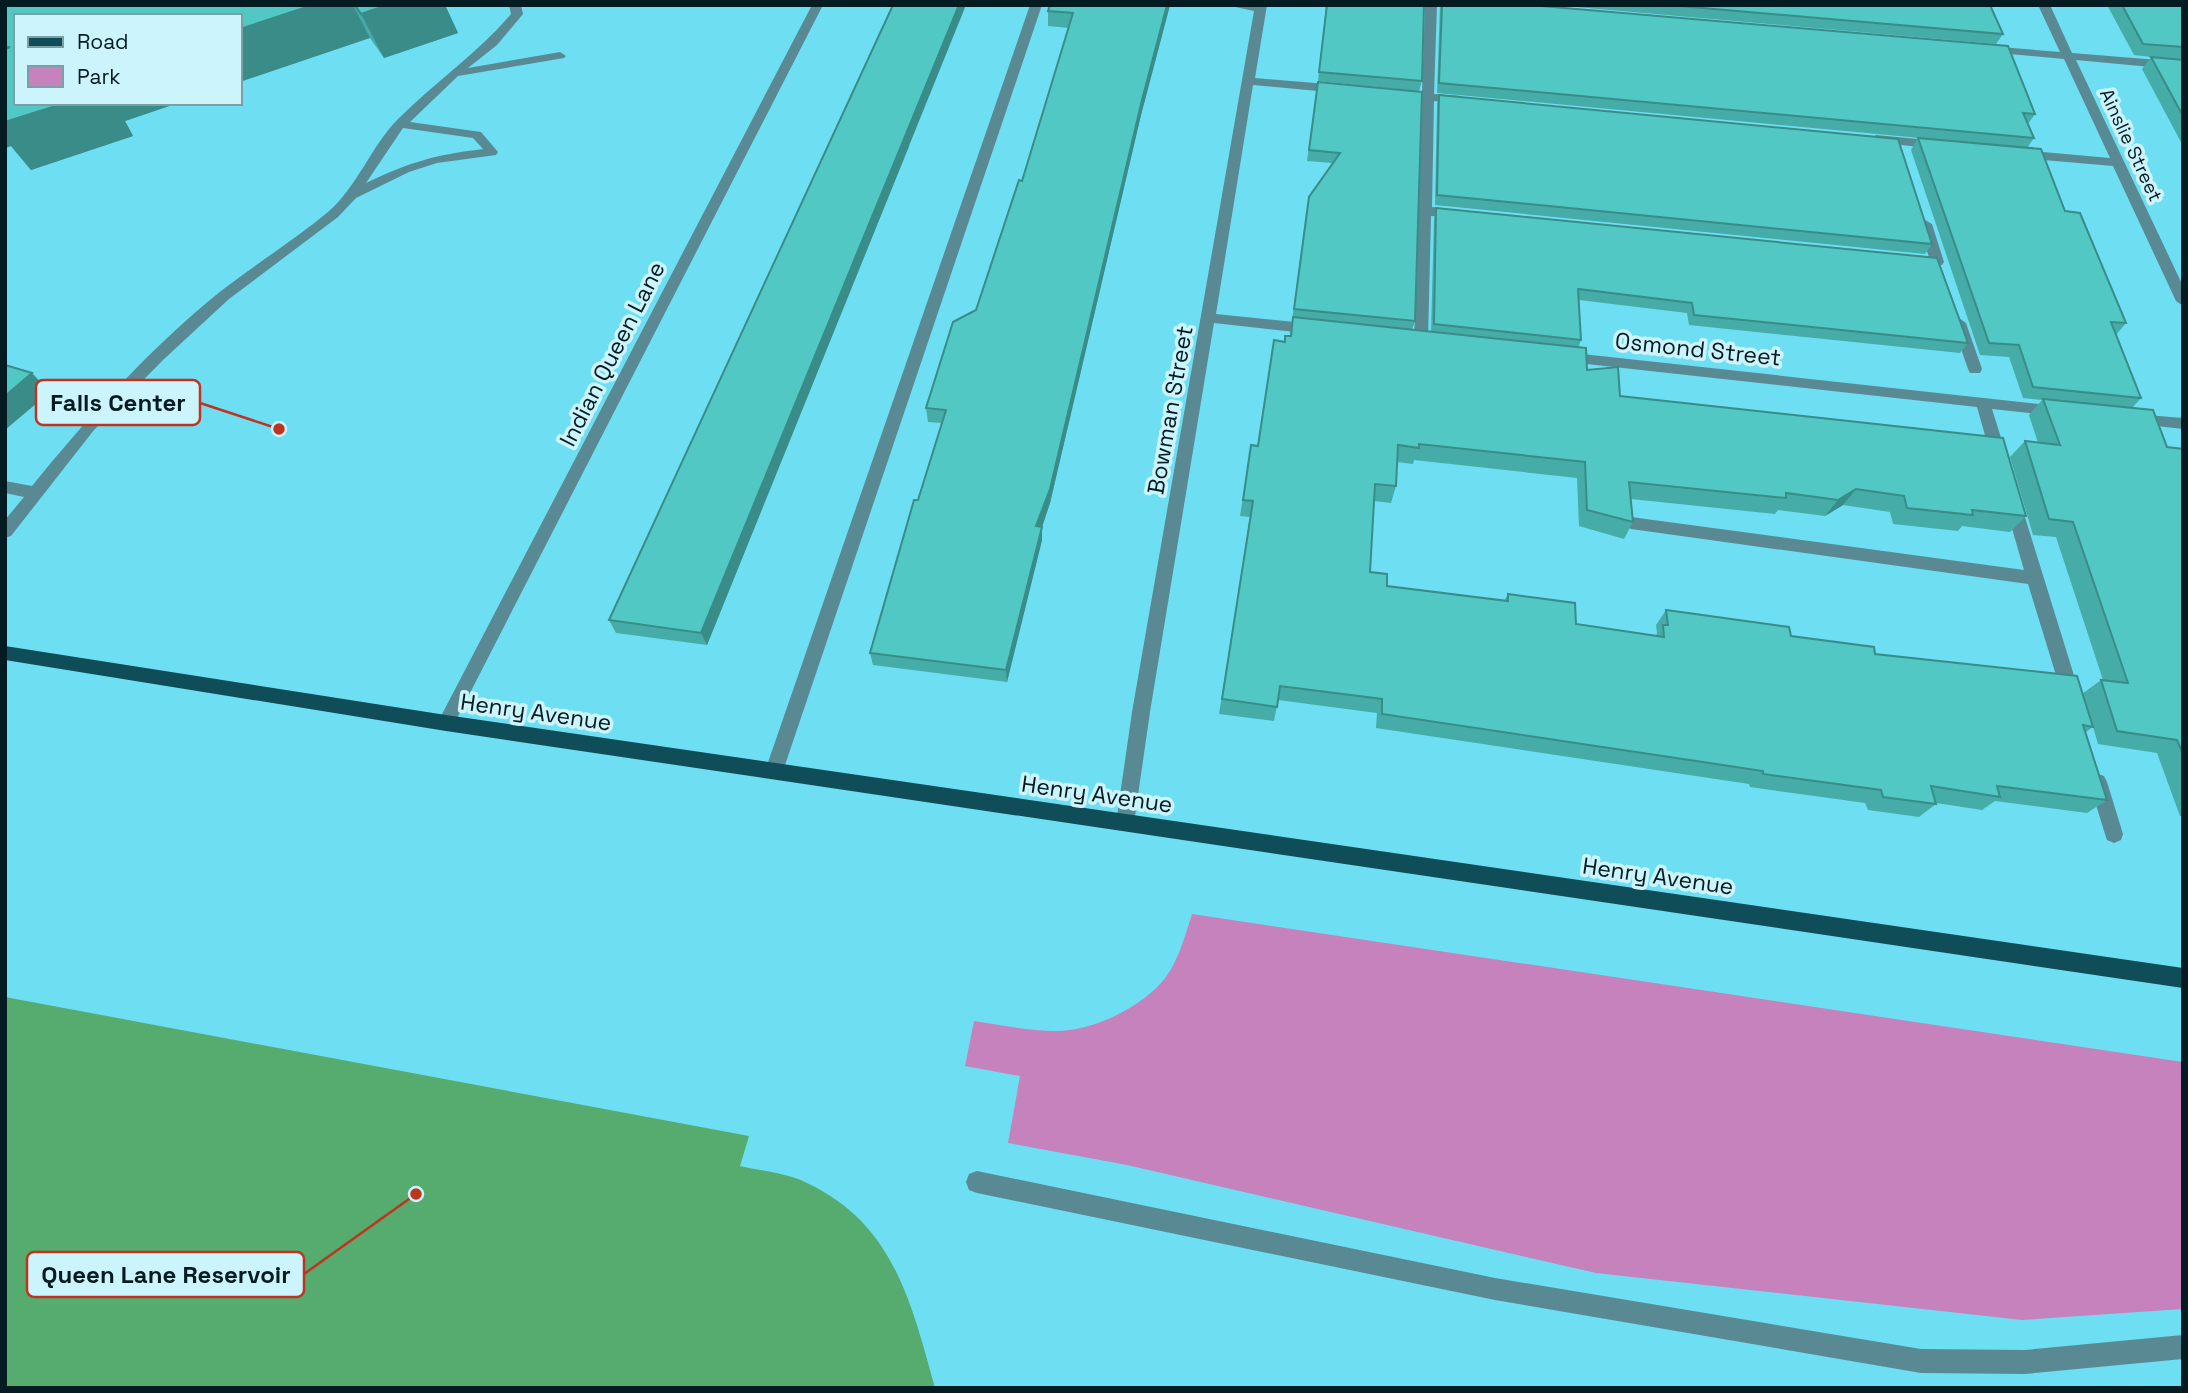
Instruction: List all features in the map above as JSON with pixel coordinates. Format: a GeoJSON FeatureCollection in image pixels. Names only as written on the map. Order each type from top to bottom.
{"type":"FeatureCollection","features":[{"type":"Feature","properties":{"kind":"main road","name":"Henry Avenue"},"geometry":{"type":"LineString","coordinates":[[5,653],[446,723],[2183,978]]}},
{"type":"Feature","properties":{"kind":"street"},"geometry":{"type":"LineString","coordinates":[[5,532],[89,426],[158,356],[224,296],[307,235],[351,195],[400,124],[452,75],[493,43],[517,14],[515,7],[498,5]]}},
{"type":"Feature","properties":{"kind":"street","name":"Indian Queen Lane"},"geometry":{"type":"LineString","coordinates":[[446,723],[818,5]]}},
{"type":"Feature","properties":{"kind":"street"},"geometry":{"type":"LineString","coordinates":[[774,771],[1036,5]]}},
{"type":"Feature","properties":{"kind":"street"},"geometry":{"type":"LineString","coordinates":[[1231,5],[1261,7]]}},
{"type":"Feature","properties":{"kind":"street"},"geometry":{"type":"LineString","coordinates":[[1421,341],[1431,5]]}},
{"type":"Feature","properties":{"kind":"street","name":"Ainslie Street"},"geometry":{"type":"LineString","coordinates":[[2044,5],[2183,301]]}},
{"type":"Feature","properties":{"kind":"street","name":"Bowman Street"},"geometry":{"type":"LineString","coordinates":[[1125,823],[1141,712],[1261,7]]}},
{"type":"Feature","properties":{"kind":"street"},"geometry":{"type":"LineString","coordinates":[[1972,48],[2183,66]]}},
{"type":"Feature","properties":{"kind":"street"},"geometry":{"type":"LineString","coordinates":[[452,75],[560,57]]}},
{"type":"Feature","properties":{"kind":"street"},"geometry":{"type":"LineString","coordinates":[[1249,81],[1359,91]]}},
{"type":"Feature","properties":{"kind":"street"},"geometry":{"type":"LineString","coordinates":[[1387,93],[1470,101]]}},
{"type":"Feature","properties":{"kind":"street"},"geometry":{"type":"LineString","coordinates":[[351,195],[405,169],[435,159],[492,152],[477,135],[400,124]]}},
{"type":"Feature","properties":{"kind":"street"},"geometry":{"type":"LineString","coordinates":[[1857,138],[1951,147]]}},
{"type":"Feature","properties":{"kind":"street"},"geometry":{"type":"LineString","coordinates":[[1899,142],[1904,158]]}},
{"type":"Feature","properties":{"kind":"street"},"geometry":{"type":"LineString","coordinates":[[2003,152],[2118,163]]}},
{"type":"Feature","properties":{"kind":"street"},"geometry":{"type":"LineString","coordinates":[[1896,258],[1939,268],[1921,210]]}},
{"type":"Feature","properties":{"kind":"street"},"geometry":{"type":"LineString","coordinates":[[1426,211],[1468,215]]}},
{"type":"Feature","properties":{"kind":"street"},"geometry":{"type":"LineString","coordinates":[[1954,310],[1975,369]]}},
{"type":"Feature","properties":{"kind":"street"},"geometry":{"type":"LineString","coordinates":[[1209,318],[1330,331]]}},
{"type":"Feature","properties":{"kind":"street","name":"Osmond Street"},"geometry":{"type":"LineString","coordinates":[[1544,355],[2077,413]]}},
{"type":"Feature","properties":{"kind":"street"},"geometry":{"type":"LineString","coordinates":[[1983,403],[2078,719]]}},
{"type":"Feature","properties":{"kind":"street"},"geometry":{"type":"LineString","coordinates":[[2117,417],[2183,424]]}},
{"type":"Feature","properties":{"kind":"street"},"geometry":{"type":"LineString","coordinates":[[5,486],[36,493]]}},
{"type":"Feature","properties":{"kind":"street"},"geometry":{"type":"LineString","coordinates":[[1631,523],[2034,578]]}},
{"type":"Feature","properties":{"kind":"street"},"geometry":{"type":"LineString","coordinates":[[2094,770],[2114,834]]}},
{"type":"Feature","properties":{"kind":"street"},"geometry":{"type":"LineString","coordinates":[[977,1182],[1495,1289],[1921,1361],[2025,1362],[2183,1348]]}},
{"type":"Feature","properties":{"kind":"green space"},"geometry":{"type":"Polygon","coordinates":[[[1192,914],[2183,1062],[2183,1309],[2022,1320],[1596,1273],[1127,1165],[1008,1143],[1020,1076],[965,1066],[974,1021],[1055,1031],[1084,1027],[1112,1017],[1139,1002],[1167,976],[1180,950],[1192,914]]]}},
{"type":"Feature","properties":{"kind":"shaded area"},"geometry":{"type":"Polygon","coordinates":[[[5,997],[749,1136],[740,1166],[807,1183],[836,1200],[860,1220],[879,1243],[907,1296],[935,1388],[5,1388],[5,997]]]}},
{"type":"Feature","properties":{"kind":"building"},"geometry":{"type":"Polygon","coordinates":[[[5,5],[313,5],[242,28],[242,14],[14,14],[14,105],[59,105],[5,122],[5,49],[10,47],[5,47],[5,5]]]}},
{"type":"Feature","properties":{"kind":"building"},"geometry":{"type":"Polygon","coordinates":[[[355,5],[387,5],[361,14],[355,5]]]}},
{"type":"Feature","properties":{"kind":"building"},"geometry":{"type":"Polygon","coordinates":[[[893,5],[959,5],[701,633],[609,620],[893,5]]]}},
{"type":"Feature","properties":{"kind":"building"},"geometry":{"type":"Polygon","coordinates":[[[1050,5],[1167,5],[1050,489],[1036,526],[1042,527],[1006,670],[870,653],[914,500],[918,500],[946,410],[926,408],[953,322],[976,310],[1019,180],[1022,181],[1073,13],[1048,11],[1050,5]]]}},
{"type":"Feature","properties":{"kind":"building"},"geometry":{"type":"Polygon","coordinates":[[[1327,5],[1424,5],[1422,81],[1319,72],[1327,5]]]}},
{"type":"Feature","properties":{"kind":"building"},"geometry":{"type":"Polygon","coordinates":[[[1442,5],[1530,5],[2008,46],[2035,114],[2023,113],[2034,138],[1439,83],[1442,5]]]}},
{"type":"Feature","properties":{"kind":"building"},"geometry":{"type":"Polygon","coordinates":[[[1668,5],[1990,5],[2003,34],[1668,5]]]}},
{"type":"Feature","properties":{"kind":"building"},"geometry":{"type":"Polygon","coordinates":[[[2122,5],[2183,5],[2183,47],[2143,44],[2122,5]]]}},
{"type":"Feature","properties":{"kind":"building"},"geometry":{"type":"Polygon","coordinates":[[[2151,57],[2183,60],[2183,116],[2151,57]]]}},
{"type":"Feature","properties":{"kind":"building"},"geometry":{"type":"Polygon","coordinates":[[[1318,82],[1422,92],[1415,321],[1294,309],[1309,197],[1340,153],[1309,150],[1318,82]]]}},
{"type":"Feature","properties":{"kind":"building"},"geometry":{"type":"Polygon","coordinates":[[[1439,95],[1898,139],[1932,244],[1437,195],[1439,95]]]}},
{"type":"Feature","properties":{"kind":"building"},"geometry":{"type":"Polygon","coordinates":[[[1918,138],[2041,149],[2065,211],[2080,213],[2126,323],[2111,322],[2141,398],[2033,387],[2019,345],[1989,343],[1918,138]]]}},
{"type":"Feature","properties":{"kind":"building"},"geometry":{"type":"Polygon","coordinates":[[[1436,208],[1937,258],[1968,343],[1694,315],[1692,303],[1578,289],[1581,340],[1434,324],[1436,208]]]}},
{"type":"Feature","properties":{"kind":"building"},"geometry":{"type":"Polygon","coordinates":[[[1293,317],[1586,348],[1587,370],[1618,367],[1620,396],[2003,438],[2026,516],[1972,510],[1973,515],[1907,508],[1904,496],[1856,489],[1838,500],[1786,493],[1786,498],[1629,482],[1633,522],[1587,510],[1585,462],[1419,444],[1419,448],[1398,445],[1396,486],[1375,484],[1370,572],[1387,574],[1387,586],[1508,601],[1508,594],[1575,603],[1576,624],[1664,637],[1663,625],[1668,625],[1666,610],[1789,627],[1791,636],[1874,647],[1875,654],[2077,676],[2093,727],[2083,725],[2107,800],[1997,786],[2000,797],[1931,786],[1936,804],[1883,797],[1881,790],[1382,714],[1382,699],[1280,686],[1277,707],[1222,699],[1253,501],[1243,500],[1251,445],[1258,446],[1274,340],[1285,342],[1285,336],[1291,336],[1293,317]]]}},
{"type":"Feature","properties":{"kind":"building"},"geometry":{"type":"Polygon","coordinates":[[[5,365],[32,373],[5,396],[5,365]]]}},
{"type":"Feature","properties":{"kind":"building"},"geometry":{"type":"Polygon","coordinates":[[[2043,399],[2153,410],[2167,447],[2183,449],[2183,754],[2177,740],[2117,731],[2101,680],[2128,683],[2073,522],[2049,519],[2025,441],[2060,445],[2043,399]]]}},
{"type":"Feature","properties":{"kind":"place","name":"Falls Center"},"geometry":{"type":"Point","coordinates":[279,429]}},
{"type":"Feature","properties":{"kind":"place","name":"Queen Lane Reservoir"},"geometry":{"type":"Point","coordinates":[416,1194]}}]}
